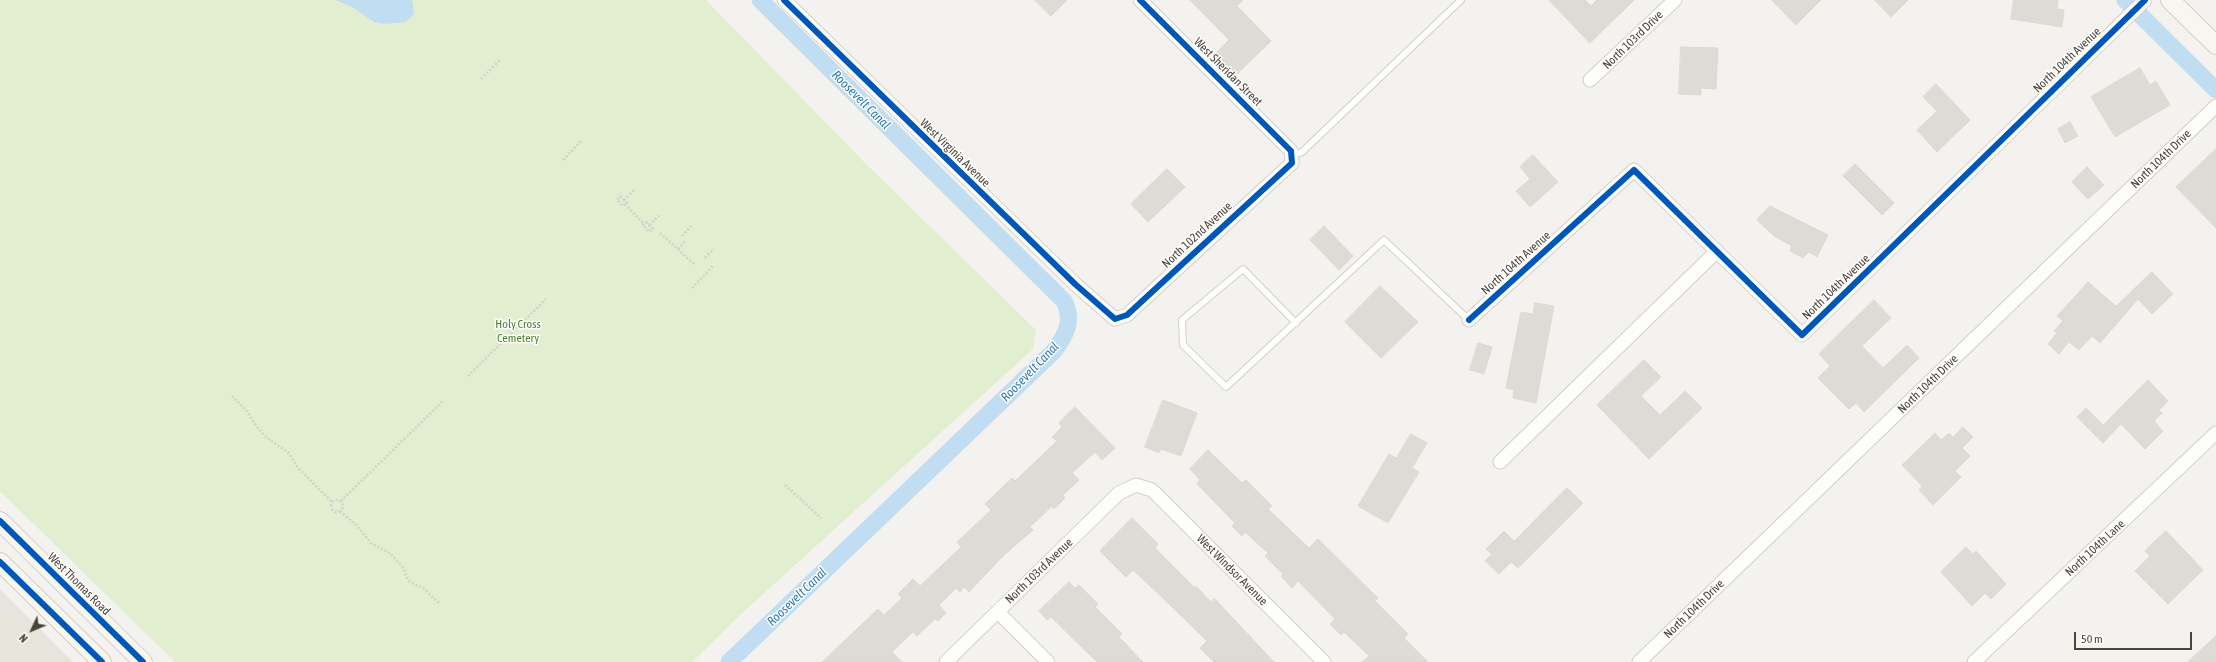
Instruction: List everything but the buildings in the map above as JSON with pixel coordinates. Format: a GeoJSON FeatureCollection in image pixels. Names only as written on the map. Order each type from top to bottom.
{"type":"FeatureCollection","features":[{"type":"Feature","properties":{"kind":"main road"},"geometry":{"type":"LineString","coordinates":[[2170,0],[2216,46]]}},
{"type":"Feature","properties":{"kind":"main road","name":"West Thomas Road"},"geometry":{"type":"LineString","coordinates":[[0,521],[143,662]]}},
{"type":"Feature","properties":{"kind":"main road"},"geometry":{"type":"LineString","coordinates":[[0,562],[102,662]]}},
{"type":"Feature","properties":{"kind":"street","name":"West Virginia Avenue"},"geometry":{"type":"LineString","coordinates":[[784,0],[1075,284],[1115,319]]}},
{"type":"Feature","properties":{"kind":"street","name":"West Sheridan Street"},"geometry":{"type":"LineString","coordinates":[[1140,0],[1291,151],[1292,160]]}},
{"type":"Feature","properties":{"kind":"street","name":"North 103rd Drive"},"geometry":{"type":"LineString","coordinates":[[1590,80],[1675,0]]}},
{"type":"Feature","properties":{"kind":"street","name":"North 104th Avenue"},"geometry":{"type":"LineString","coordinates":[[1469,320],[1634,170],[1802,335],[2138,6]]}},
{"type":"Feature","properties":{"kind":"street","name":"North 104th Drive"},"geometry":{"type":"LineString","coordinates":[[1639,662],[2216,106]]}},
{"type":"Feature","properties":{"kind":"street","name":"North 102nd Avenue"},"geometry":{"type":"LineString","coordinates":[[1115,319],[1127,315],[1292,160]]}},
{"type":"Feature","properties":{"kind":"street"},"geometry":{"type":"LineString","coordinates":[[1500,462],[1717,251]]}},
{"type":"Feature","properties":{"kind":"street","name":"North 104th Lane"},"geometry":{"type":"LineString","coordinates":[[1974,662],[2216,433]]}},
{"type":"Feature","properties":{"kind":"street","name":"North 103rd Avenue"},"geometry":{"type":"LineString","coordinates":[[946,662],[1119,493],[1136,485]]}},
{"type":"Feature","properties":{"kind":"street","name":"West Windsor Avenue"},"geometry":{"type":"LineString","coordinates":[[1136,485],[1152,490],[1324,662]]}},
{"type":"Feature","properties":{"kind":"street"},"geometry":{"type":"LineString","coordinates":[[998,612],[1048,662]]}},
{"type":"Feature","properties":{"kind":"lane"},"geometry":{"type":"LineString","coordinates":[[1292,160],[1461,0]]}},
{"type":"Feature","properties":{"kind":"lane"},"geometry":{"type":"LineString","coordinates":[[1296,323],[1243,269],[1182,320],[1183,345],[1226,387],[1296,323],[1384,240],[1469,320]]}},
{"type":"Feature","properties":{"kind":"path"},"geometry":{"type":"LineString","coordinates":[[481,79],[500,60]]}},
{"type":"Feature","properties":{"kind":"path"},"geometry":{"type":"LineString","coordinates":[[563,160],[582,140]]}},
{"type":"Feature","properties":{"kind":"path"},"geometry":{"type":"LineString","coordinates":[[624,200],[634,190]]}},
{"type":"Feature","properties":{"kind":"path"},"geometry":{"type":"LineString","coordinates":[[625,204],[623,206],[617,200],[620,196],[627,203],[625,204],[644,224],[643,226],[649,232],[653,229],[646,222],[644,224]]}},
{"type":"Feature","properties":{"kind":"path"},"geometry":{"type":"LineString","coordinates":[[649,225],[660,215]]}},
{"type":"Feature","properties":{"kind":"path"},"geometry":{"type":"LineString","coordinates":[[682,236],[691,226]]}},
{"type":"Feature","properties":{"kind":"path"},"geometry":{"type":"LineString","coordinates":[[660,233],[694,265]]}},
{"type":"Feature","properties":{"kind":"path"},"geometry":{"type":"LineString","coordinates":[[678,249],[686,240]]}},
{"type":"Feature","properties":{"kind":"path"},"geometry":{"type":"LineString","coordinates":[[705,258],[714,249]]}},
{"type":"Feature","properties":{"kind":"path"},"geometry":{"type":"LineString","coordinates":[[692,288],[713,266]]}},
{"type":"Feature","properties":{"kind":"path"},"geometry":{"type":"LineString","coordinates":[[468,376],[546,299]]}},
{"type":"Feature","properties":{"kind":"path"},"geometry":{"type":"LineString","coordinates":[[232,396],[246,410],[257,427],[267,438],[288,452],[298,468],[332,502]]}},
{"type":"Feature","properties":{"kind":"path"},"geometry":{"type":"LineString","coordinates":[[341,501],[443,401]]}},
{"type":"Feature","properties":{"kind":"path"},"geometry":{"type":"LineString","coordinates":[[785,485],[821,518]]}},
{"type":"Feature","properties":{"kind":"path"},"geometry":{"type":"LineString","coordinates":[[332,502],[336,499],[341,501]]}},
{"type":"Feature","properties":{"kind":"path"},"geometry":{"type":"LineString","coordinates":[[340,511],[343,506],[341,501]]}},
{"type":"Feature","properties":{"kind":"path"},"geometry":{"type":"LineString","coordinates":[[332,502],[331,509],[336,512],[340,511],[356,525],[371,543],[390,553],[404,569],[410,582],[423,588],[439,602]]}},
{"type":"Feature","properties":{"kind":"shaded area"},"geometry":{"type":"Polygon","coordinates":[[[0,589],[73,662],[0,662],[0,589]]]}},
{"type":"Feature","properties":{"kind":"green space","name":"Holy Cross Cemetery"},"geometry":{"type":"Polygon","coordinates":[[[0,0],[706,0],[865,163],[1036,330],[1033,349],[740,615],[692,662],[175,662],[0,491],[0,0]]]}},
{"type":"Feature","properties":{"kind":"water"},"geometry":{"type":"Polygon","coordinates":[[[335,0],[412,0],[414,14],[406,22],[385,24],[374,22],[354,8],[335,0]]]}},
{"type":"Feature","properties":{"kind":"waterway","name":"Roosevelt Canal"},"geometry":{"type":"LineString","coordinates":[[729,662],[1054,351],[1065,333],[1068,321],[1067,308],[1064,301],[760,0]]}},
{"type":"Feature","properties":{"kind":"waterway"},"geometry":{"type":"LineString","coordinates":[[2125,0],[2216,90]]}},
{"type":"Feature","properties":{"kind":"cycle path"},"geometry":{"type":"LineString","coordinates":[[784,0],[1075,284],[1115,319],[1127,315],[1292,163],[1291,151],[1140,0]]}},
{"type":"Feature","properties":{"kind":"cycle path"},"geometry":{"type":"LineString","coordinates":[[1469,320],[1634,170],[1802,335],[2145,0]]}},
{"type":"Feature","properties":{"kind":"cycle path"},"geometry":{"type":"LineString","coordinates":[[0,521],[143,662]]}},
{"type":"Feature","properties":{"kind":"cycle path"},"geometry":{"type":"LineString","coordinates":[[0,562],[102,662]]}}]}
